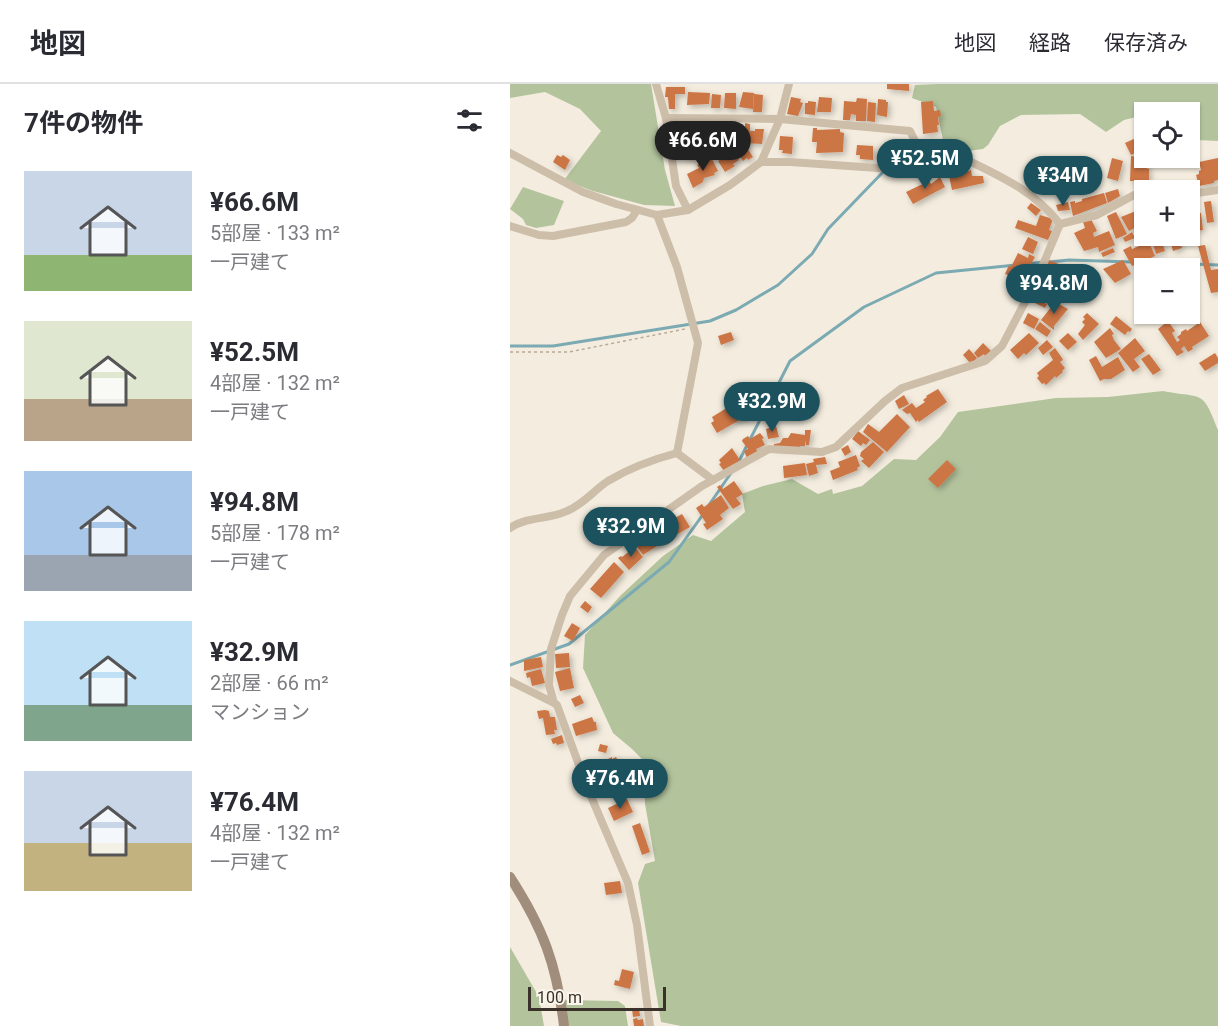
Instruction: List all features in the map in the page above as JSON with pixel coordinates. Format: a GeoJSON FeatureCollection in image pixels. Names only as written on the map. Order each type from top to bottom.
{"type":"FeatureCollection","features":[{"type":"Feature","properties":{"kind":"street"},"geometry":{"type":"LineString","coordinates":[[656,84],[666,118],[676,186],[688,210]]}},
{"type":"Feature","properties":{"kind":"street"},"geometry":{"type":"LineString","coordinates":[[510,153],[583,192],[637,210],[657,215],[688,210],[730,185],[761,162],[780,119],[789,84]]}},
{"type":"Feature","properties":{"kind":"street"},"geometry":{"type":"LineString","coordinates":[[666,118],[780,119],[910,131],[920,151],[900,170]]}},
{"type":"Feature","properties":{"kind":"street"},"geometry":{"type":"LineString","coordinates":[[761,162],[922,171],[965,159],[1028,192],[1039,200],[1060,224]]}},
{"type":"Feature","properties":{"kind":"street"},"geometry":{"type":"LineString","coordinates":[[1200,193],[1218,190]]}},
{"type":"Feature","properties":{"kind":"street"},"geometry":{"type":"LineString","coordinates":[[1060,224],[1097,215],[1134,195]]}},
{"type":"Feature","properties":{"kind":"street"},"geometry":{"type":"LineString","coordinates":[[510,226],[539,235],[553,236],[626,222],[637,210]]}},
{"type":"Feature","properties":{"kind":"street"},"geometry":{"type":"LineString","coordinates":[[657,215],[678,267],[698,343],[677,453]]}},
{"type":"Feature","properties":{"kind":"street"},"geometry":{"type":"LineString","coordinates":[[554,704],[549,685],[551,649],[570,596],[604,555],[713,480],[769,449],[822,452],[836,447],[902,388],[985,361],[1002,346],[1037,279],[1060,224]]}},
{"type":"Feature","properties":{"kind":"street"},"geometry":{"type":"LineString","coordinates":[[677,453],[713,480]]}},
{"type":"Feature","properties":{"kind":"street"},"geometry":{"type":"LineString","coordinates":[[510,528],[520,521],[566,512],[587,501],[608,482],[660,457],[677,453]]}},
{"type":"Feature","properties":{"kind":"street"},"geometry":{"type":"LineString","coordinates":[[510,681],[557,705],[587,787],[628,883],[637,925],[650,1026]]}},
{"type":"Feature","properties":{"kind":"street"},"geometry":{"type":"LineString","coordinates":[[510,877],[535,917],[551,956],[564,1026]]}},
{"type":"Feature","properties":{"kind":"path"},"geometry":{"type":"LineString","coordinates":[[510,352],[569,352],[695,327]]}},
{"type":"Feature","properties":{"kind":"green space"},"geometry":{"type":"Polygon","coordinates":[[[510,84],[651,84],[665,170],[675,206],[644,205],[593,191],[564,180],[601,131],[580,109],[545,92],[510,98],[510,84]]]}},
{"type":"Feature","properties":{"kind":"green space"},"geometry":{"type":"Polygon","coordinates":[[[1218,84],[1218,141],[1200,140],[1200,102],[1134,102],[1134,118],[1124,120],[1106,132],[1080,114],[1021,115],[1000,126],[983,149],[946,154],[936,107],[912,98],[915,85],[1218,84]]]}},
{"type":"Feature","properties":{"kind":"green space"},"geometry":{"type":"Polygon","coordinates":[[[523,187],[564,201],[554,225],[536,228],[526,225],[523,219],[510,209],[523,187]]]}},
{"type":"Feature","properties":{"kind":"green space"},"geometry":{"type":"Polygon","coordinates":[[[1163,391],[1200,398],[1208,407],[1218,430],[1218,1026],[681,1026],[661,1022],[638,883],[645,864],[655,861],[645,804],[644,766],[642,759],[613,733],[583,668],[585,635],[620,596],[663,556],[693,535],[711,541],[745,512],[742,494],[792,479],[818,494],[832,489],[833,494],[862,486],[894,459],[916,460],[940,437],[958,412],[1056,398],[1108,397],[1163,391]]]}},
{"type":"Feature","properties":{"kind":"green space"},"geometry":{"type":"Polygon","coordinates":[[[510,947],[539,997],[544,1026],[510,1026],[510,947]]]}},
{"type":"Feature","properties":{"kind":"green space"},"geometry":{"type":"Polygon","coordinates":[[[563,1000],[618,1001],[625,1006],[628,1026],[565,1026],[563,1000]]]}},
{"type":"Feature","properties":{"kind":"building"},"geometry":{"type":"Polygon","coordinates":[[[887,84],[909,84],[909,91],[887,89],[887,84]]]}},
{"type":"Feature","properties":{"kind":"building"},"geometry":{"type":"Polygon","coordinates":[[[666,87],[685,87],[685,94],[675,94],[675,109],[669,109],[668,97],[665,97],[666,87]]]}},
{"type":"Feature","properties":{"kind":"building"},"geometry":{"type":"Polygon","coordinates":[[[688,92],[710,93],[709,104],[687,105],[688,92]]]}},
{"type":"Feature","properties":{"kind":"building"},"geometry":{"type":"Polygon","coordinates":[[[743,92],[754,93],[753,109],[739,107],[743,92]]]}},
{"type":"Feature","properties":{"kind":"building"},"geometry":{"type":"Polygon","coordinates":[[[725,93],[736,93],[736,109],[724,108],[725,93]]]}},
{"type":"Feature","properties":{"kind":"building"},"geometry":{"type":"Polygon","coordinates":[[[712,94],[721,95],[720,108],[711,108],[712,94]]]}},
{"type":"Feature","properties":{"kind":"building"},"geometry":{"type":"Polygon","coordinates":[[[754,94],[763,95],[762,112],[753,112],[754,94]]]}},
{"type":"Feature","properties":{"kind":"building"},"geometry":{"type":"Polygon","coordinates":[[[791,97],[801,99],[800,102],[803,103],[798,116],[787,114],[791,97]]]}},
{"type":"Feature","properties":{"kind":"building"},"geometry":{"type":"Polygon","coordinates":[[[819,97],[832,98],[831,112],[817,112],[819,97]]]}},
{"type":"Feature","properties":{"kind":"building"},"geometry":{"type":"Polygon","coordinates":[[[857,98],[867,99],[866,121],[856,121],[856,115],[851,114],[850,120],[843,120],[844,101],[856,102],[857,98]]]}},
{"type":"Feature","properties":{"kind":"building"},"geometry":{"type":"Polygon","coordinates":[[[878,99],[888,102],[887,117],[877,115],[878,99]]]}},
{"type":"Feature","properties":{"kind":"building"},"geometry":{"type":"Polygon","coordinates":[[[933,101],[934,111],[940,110],[941,116],[938,117],[938,132],[923,134],[921,102],[933,101]]]}},
{"type":"Feature","properties":{"kind":"building"},"geometry":{"type":"Polygon","coordinates":[[[816,102],[815,115],[805,114],[805,103],[816,102]]]}},
{"type":"Feature","properties":{"kind":"building"},"geometry":{"type":"Polygon","coordinates":[[[868,102],[876,103],[875,122],[867,121],[868,102]]]}},
{"type":"Feature","properties":{"kind":"building"},"geometry":{"type":"Polygon","coordinates":[[[712,121],[715,121],[713,150],[703,149],[703,128],[711,129],[712,121]]]}},
{"type":"Feature","properties":{"kind":"building"},"geometry":{"type":"Polygon","coordinates":[[[719,122],[724,123],[723,149],[727,153],[716,157],[713,147],[716,146],[719,122]]]}},
{"type":"Feature","properties":{"kind":"building"},"geometry":{"type":"Polygon","coordinates":[[[727,122],[733,122],[733,127],[745,128],[745,123],[750,124],[750,131],[764,129],[762,144],[744,143],[744,139],[732,138],[731,150],[727,150],[727,145],[724,145],[727,122]]]}},
{"type":"Feature","properties":{"kind":"building"},"geometry":{"type":"Polygon","coordinates":[[[680,123],[698,123],[697,134],[679,131],[680,123]]]}},
{"type":"Feature","properties":{"kind":"building"},"geometry":{"type":"Polygon","coordinates":[[[813,128],[817,130],[840,129],[840,132],[844,133],[843,152],[816,153],[817,142],[812,142],[813,128]]]}},
{"type":"Feature","properties":{"kind":"building"},"geometry":{"type":"Polygon","coordinates":[[[780,136],[793,137],[792,154],[782,153],[783,150],[779,150],[780,136]]]}},
{"type":"Feature","properties":{"kind":"building"},"geometry":{"type":"Polygon","coordinates":[[[698,139],[702,155],[686,158],[684,146],[687,146],[686,142],[698,139]]]}},
{"type":"Feature","properties":{"kind":"building"},"geometry":{"type":"Polygon","coordinates":[[[1134,139],[1134,154],[1131,155],[1125,143],[1134,139]]]}},
{"type":"Feature","properties":{"kind":"building"},"geometry":{"type":"Polygon","coordinates":[[[889,140],[910,143],[909,156],[902,155],[902,160],[882,160],[881,146],[889,146],[889,140]]]}},
{"type":"Feature","properties":{"kind":"building"},"geometry":{"type":"Polygon","coordinates":[[[942,141],[943,150],[931,152],[930,142],[942,141]]]}},
{"type":"Feature","properties":{"kind":"building"},"geometry":{"type":"Polygon","coordinates":[[[745,145],[753,157],[743,161],[737,152],[745,145]]]}},
{"type":"Feature","properties":{"kind":"building"},"geometry":{"type":"Polygon","coordinates":[[[857,145],[873,146],[873,160],[860,159],[860,155],[856,155],[857,145]]]}},
{"type":"Feature","properties":{"kind":"building"},"geometry":{"type":"Polygon","coordinates":[[[734,152],[739,160],[733,164],[735,166],[725,172],[718,161],[734,152]]]}},
{"type":"Feature","properties":{"kind":"building"},"geometry":{"type":"Polygon","coordinates":[[[557,155],[561,157],[563,155],[570,160],[565,170],[553,162],[557,155]]]}},
{"type":"Feature","properties":{"kind":"building"},"geometry":{"type":"Polygon","coordinates":[[[1131,156],[1134,156],[1134,168],[1149,169],[1149,180],[1130,181],[1131,156]]]}},
{"type":"Feature","properties":{"kind":"building"},"geometry":{"type":"Polygon","coordinates":[[[711,157],[718,171],[714,173],[715,175],[704,178],[703,182],[693,188],[687,174],[699,168],[697,165],[711,157]]]}},
{"type":"Feature","properties":{"kind":"building"},"geometry":{"type":"Polygon","coordinates":[[[1112,158],[1123,161],[1118,181],[1107,178],[1112,158]]]}},
{"type":"Feature","properties":{"kind":"building"},"geometry":{"type":"Polygon","coordinates":[[[1218,158],[1218,180],[1200,186],[1200,180],[1197,180],[1196,175],[1201,170],[1200,162],[1218,158]]]}},
{"type":"Feature","properties":{"kind":"building"},"geometry":{"type":"Polygon","coordinates":[[[965,168],[966,172],[971,170],[972,176],[983,176],[984,183],[952,190],[949,176],[965,168]]]}},
{"type":"Feature","properties":{"kind":"building"},"geometry":{"type":"Polygon","coordinates":[[[940,177],[945,187],[913,204],[906,192],[929,181],[931,184],[940,177]]]}},
{"type":"Feature","properties":{"kind":"building"},"geometry":{"type":"Polygon","coordinates":[[[1118,189],[1120,196],[1108,203],[1105,193],[1118,189]]]}},
{"type":"Feature","properties":{"kind":"building"},"geometry":{"type":"Polygon","coordinates":[[[1104,193],[1107,203],[1073,216],[1070,202],[1075,201],[1075,203],[1104,193]]]}},
{"type":"Feature","properties":{"kind":"building"},"geometry":{"type":"Polygon","coordinates":[[[1211,201],[1214,222],[1207,223],[1204,202],[1211,201]]]}},
{"type":"Feature","properties":{"kind":"building"},"geometry":{"type":"Polygon","coordinates":[[[1068,202],[1070,210],[1058,211],[1056,205],[1068,202]]]}},
{"type":"Feature","properties":{"kind":"building"},"geometry":{"type":"Polygon","coordinates":[[[1031,203],[1041,210],[1036,216],[1027,208],[1031,203]]]}},
{"type":"Feature","properties":{"kind":"building"},"geometry":{"type":"Polygon","coordinates":[[[1116,212],[1127,234],[1116,239],[1107,216],[1116,212]]]}},
{"type":"Feature","properties":{"kind":"building"},"geometry":{"type":"Polygon","coordinates":[[[1134,212],[1134,228],[1129,231],[1121,217],[1134,212]]]}},
{"type":"Feature","properties":{"kind":"building"},"geometry":{"type":"Polygon","coordinates":[[[1200,213],[1203,230],[1200,230],[1200,213]]]}},
{"type":"Feature","properties":{"kind":"building"},"geometry":{"type":"Polygon","coordinates":[[[1040,215],[1053,219],[1049,230],[1052,231],[1048,240],[1015,228],[1018,220],[1036,226],[1040,215]]]}},
{"type":"Feature","properties":{"kind":"building"},"geometry":{"type":"Polygon","coordinates":[[[1091,219],[1097,231],[1093,233],[1094,237],[1109,231],[1115,245],[1099,252],[1098,247],[1084,251],[1074,233],[1085,228],[1083,222],[1091,219]]]}},
{"type":"Feature","properties":{"kind":"building"},"geometry":{"type":"Polygon","coordinates":[[[1132,232],[1134,236],[1134,238],[1125,242],[1123,238],[1132,232]]]}},
{"type":"Feature","properties":{"kind":"building"},"geometry":{"type":"Polygon","coordinates":[[[1028,237],[1038,242],[1033,254],[1022,249],[1028,237]]]}},
{"type":"Feature","properties":{"kind":"building"},"geometry":{"type":"Polygon","coordinates":[[[1205,245],[1211,270],[1218,269],[1218,292],[1211,293],[1198,246],[1205,245]]]}},
{"type":"Feature","properties":{"kind":"building"},"geometry":{"type":"Polygon","coordinates":[[[1131,246],[1132,249],[1139,246],[1151,246],[1155,256],[1134,258],[1132,266],[1123,250],[1131,246]]]}},
{"type":"Feature","properties":{"kind":"building"},"geometry":{"type":"Polygon","coordinates":[[[1154,246],[1163,246],[1165,251],[1156,254],[1154,246]]]}},
{"type":"Feature","properties":{"kind":"building"},"geometry":{"type":"Polygon","coordinates":[[[1172,246],[1181,246],[1182,248],[1173,251],[1172,246]]]}},
{"type":"Feature","properties":{"kind":"building"},"geometry":{"type":"Polygon","coordinates":[[[1113,248],[1115,252],[1103,257],[1101,253],[1113,248]]]}},
{"type":"Feature","properties":{"kind":"building"},"geometry":{"type":"Polygon","coordinates":[[[1018,253],[1028,258],[1029,254],[1035,257],[1022,280],[1005,274],[1018,253]]]}},
{"type":"Feature","properties":{"kind":"building"},"geometry":{"type":"Polygon","coordinates":[[[1049,260],[1066,267],[1063,277],[1045,271],[1049,260]]]}},
{"type":"Feature","properties":{"kind":"building"},"geometry":{"type":"Polygon","coordinates":[[[1123,260],[1131,274],[1115,283],[1103,269],[1123,260]]]}},
{"type":"Feature","properties":{"kind":"building"},"geometry":{"type":"Polygon","coordinates":[[[1080,271],[1094,277],[1084,299],[1074,295],[1073,297],[1050,293],[1052,284],[1070,287],[1073,280],[1076,281],[1080,271]]]}},
{"type":"Feature","properties":{"kind":"building"},"geometry":{"type":"Polygon","coordinates":[[[1038,298],[1045,301],[1044,303],[1047,304],[1045,308],[1035,303],[1038,298]]]}},
{"type":"Feature","properties":{"kind":"building"},"geometry":{"type":"Polygon","coordinates":[[[1055,302],[1068,309],[1054,326],[1054,330],[1041,320],[1055,302]]]}},
{"type":"Feature","properties":{"kind":"building"},"geometry":{"type":"Polygon","coordinates":[[[1028,313],[1039,319],[1034,329],[1023,323],[1028,313]]]}},
{"type":"Feature","properties":{"kind":"building"},"geometry":{"type":"Polygon","coordinates":[[[1087,313],[1099,324],[1083,340],[1078,334],[1085,325],[1082,322],[1087,313]]]}},
{"type":"Feature","properties":{"kind":"building"},"geometry":{"type":"Polygon","coordinates":[[[1116,316],[1132,329],[1130,332],[1128,331],[1125,335],[1110,324],[1116,316]]]}},
{"type":"Feature","properties":{"kind":"building"},"geometry":{"type":"Polygon","coordinates":[[[1040,322],[1051,331],[1047,337],[1035,329],[1040,322]]]}},
{"type":"Feature","properties":{"kind":"building"},"geometry":{"type":"Polygon","coordinates":[[[1200,322],[1209,336],[1188,352],[1184,346],[1181,349],[1184,352],[1177,356],[1158,329],[1164,324],[1170,324],[1175,331],[1172,333],[1177,342],[1180,340],[1177,337],[1181,332],[1186,329],[1187,331],[1200,322]]]}},
{"type":"Feature","properties":{"kind":"building"},"geometry":{"type":"Polygon","coordinates":[[[1110,328],[1114,334],[1112,335],[1114,340],[1121,349],[1106,358],[1094,342],[1110,328]]]}},
{"type":"Feature","properties":{"kind":"building"},"geometry":{"type":"Polygon","coordinates":[[[731,332],[734,340],[721,345],[718,336],[731,332]]]}},
{"type":"Feature","properties":{"kind":"building"},"geometry":{"type":"Polygon","coordinates":[[[1029,333],[1039,343],[1018,359],[1010,350],[1029,333]]]}},
{"type":"Feature","properties":{"kind":"building"},"geometry":{"type":"Polygon","coordinates":[[[1068,333],[1077,342],[1068,350],[1059,341],[1068,333]]]}},
{"type":"Feature","properties":{"kind":"building"},"geometry":{"type":"Polygon","coordinates":[[[1135,338],[1145,351],[1134,359],[1140,367],[1133,372],[1118,353],[1135,338]]]}},
{"type":"Feature","properties":{"kind":"building"},"geometry":{"type":"Polygon","coordinates":[[[1047,340],[1053,347],[1043,355],[1038,348],[1047,340]]]}},
{"type":"Feature","properties":{"kind":"building"},"geometry":{"type":"Polygon","coordinates":[[[983,343],[991,351],[978,358],[974,353],[983,343]]]}},
{"type":"Feature","properties":{"kind":"building"},"geometry":{"type":"Polygon","coordinates":[[[1055,348],[1065,368],[1046,385],[1042,384],[1037,378],[1039,376],[1037,373],[1053,360],[1049,353],[1055,348]]]}},
{"type":"Feature","properties":{"kind":"building"},"geometry":{"type":"Polygon","coordinates":[[[969,349],[977,358],[971,364],[963,355],[969,349]]]}},
{"type":"Feature","properties":{"kind":"building"},"geometry":{"type":"Polygon","coordinates":[[[1215,353],[1218,363],[1205,371],[1199,363],[1215,353]]]}},
{"type":"Feature","properties":{"kind":"building"},"geometry":{"type":"Polygon","coordinates":[[[1149,354],[1161,370],[1153,375],[1141,359],[1149,354]]]}},
{"type":"Feature","properties":{"kind":"building"},"geometry":{"type":"Polygon","coordinates":[[[1096,356],[1102,367],[1118,357],[1125,370],[1111,379],[1100,381],[1089,360],[1096,356]]]}},
{"type":"Feature","properties":{"kind":"building"},"geometry":{"type":"Polygon","coordinates":[[[938,389],[947,402],[919,422],[918,420],[916,422],[910,413],[907,414],[902,410],[912,403],[916,408],[925,402],[923,400],[926,396],[938,389]]]}},
{"type":"Feature","properties":{"kind":"building"},"geometry":{"type":"Polygon","coordinates":[[[748,395],[757,410],[717,433],[711,423],[714,421],[712,417],[748,395]]]}},
{"type":"Feature","properties":{"kind":"building"},"geometry":{"type":"Polygon","coordinates":[[[904,395],[909,404],[899,409],[895,401],[904,395]]]}},
{"type":"Feature","properties":{"kind":"building"},"geometry":{"type":"Polygon","coordinates":[[[897,414],[910,427],[887,452],[863,432],[868,424],[879,432],[897,414]]]}},
{"type":"Feature","properties":{"kind":"building"},"geometry":{"type":"Polygon","coordinates":[[[776,426],[779,437],[768,439],[766,429],[776,426]]]}},
{"type":"Feature","properties":{"kind":"building"},"geometry":{"type":"Polygon","coordinates":[[[805,430],[811,430],[809,445],[806,445],[805,440],[805,446],[800,446],[800,448],[774,448],[774,444],[780,443],[783,438],[788,438],[791,433],[805,435],[805,430]]]}},
{"type":"Feature","properties":{"kind":"building"},"geometry":{"type":"Polygon","coordinates":[[[858,431],[870,440],[866,445],[863,443],[861,446],[852,439],[858,431]]]}},
{"type":"Feature","properties":{"kind":"building"},"geometry":{"type":"Polygon","coordinates":[[[760,433],[765,445],[756,449],[758,452],[747,458],[744,451],[748,449],[743,439],[748,436],[750,439],[760,433]]]}},
{"type":"Feature","properties":{"kind":"building"},"geometry":{"type":"Polygon","coordinates":[[[873,442],[884,452],[869,468],[861,461],[864,459],[860,456],[861,452],[873,442]]]}},
{"type":"Feature","properties":{"kind":"building"},"geometry":{"type":"Polygon","coordinates":[[[848,445],[851,452],[845,456],[841,449],[848,445]]]}},
{"type":"Feature","properties":{"kind":"building"},"geometry":{"type":"Polygon","coordinates":[[[732,448],[740,460],[739,463],[724,471],[719,460],[732,448]]]}},
{"type":"Feature","properties":{"kind":"building"},"geometry":{"type":"Polygon","coordinates":[[[856,455],[860,466],[858,470],[833,480],[830,471],[840,467],[838,462],[856,455]]]}},
{"type":"Feature","properties":{"kind":"building"},"geometry":{"type":"Polygon","coordinates":[[[825,457],[827,464],[816,465],[818,473],[809,476],[806,464],[814,462],[813,459],[825,457]]]}},
{"type":"Feature","properties":{"kind":"building"},"geometry":{"type":"Polygon","coordinates":[[[947,460],[956,469],[938,488],[928,479],[947,460]]]}},
{"type":"Feature","properties":{"kind":"building"},"geometry":{"type":"Polygon","coordinates":[[[805,463],[807,475],[784,478],[783,466],[805,463]]]}},
{"type":"Feature","properties":{"kind":"building"},"geometry":{"type":"Polygon","coordinates":[[[734,481],[743,494],[736,498],[741,504],[733,509],[717,487],[720,485],[723,489],[734,481]]]}},
{"type":"Feature","properties":{"kind":"building"},"geometry":{"type":"Polygon","coordinates":[[[721,495],[729,508],[720,515],[723,519],[707,530],[703,524],[706,523],[696,508],[702,504],[704,507],[721,495]]]}},
{"type":"Feature","properties":{"kind":"building"},"geometry":{"type":"Polygon","coordinates":[[[682,514],[690,527],[669,539],[662,525],[682,514]]]}},
{"type":"Feature","properties":{"kind":"building"},"geometry":{"type":"Polygon","coordinates":[[[659,532],[665,541],[643,555],[635,544],[644,538],[647,541],[659,532]]]}},
{"type":"Feature","properties":{"kind":"building"},"geometry":{"type":"Polygon","coordinates":[[[635,547],[643,557],[629,570],[618,558],[635,547]]]}},
{"type":"Feature","properties":{"kind":"building"},"geometry":{"type":"Polygon","coordinates":[[[614,562],[624,572],[601,598],[590,589],[614,562]]]}},
{"type":"Feature","properties":{"kind":"building"},"geometry":{"type":"Polygon","coordinates":[[[585,601],[592,607],[588,613],[580,607],[585,601]]]}},
{"type":"Feature","properties":{"kind":"building"},"geometry":{"type":"Polygon","coordinates":[[[572,623],[580,628],[573,641],[564,636],[572,623]]]}},
{"type":"Feature","properties":{"kind":"building"},"geometry":{"type":"Polygon","coordinates":[[[569,653],[570,667],[556,668],[555,654],[569,653]]]}},
{"type":"Feature","properties":{"kind":"building"},"geometry":{"type":"Polygon","coordinates":[[[541,657],[543,667],[524,671],[524,660],[541,657]]]}},
{"type":"Feature","properties":{"kind":"building"},"geometry":{"type":"Polygon","coordinates":[[[570,668],[574,688],[560,691],[555,672],[570,668]]]}},
{"type":"Feature","properties":{"kind":"building"},"geometry":{"type":"Polygon","coordinates":[[[541,669],[545,683],[532,686],[530,677],[527,678],[526,673],[541,669]]]}},
{"type":"Feature","properties":{"kind":"building"},"geometry":{"type":"Polygon","coordinates":[[[580,695],[584,703],[575,707],[571,699],[580,695]]]}},
{"type":"Feature","properties":{"kind":"building"},"geometry":{"type":"Polygon","coordinates":[[[537,711],[549,711],[550,717],[555,717],[557,730],[554,730],[555,734],[546,735],[543,718],[539,719],[537,711]]]}},
{"type":"Feature","properties":{"kind":"building"},"geometry":{"type":"Polygon","coordinates":[[[592,717],[596,722],[597,730],[576,736],[572,724],[592,717]]]}},
{"type":"Feature","properties":{"kind":"building"},"geometry":{"type":"Polygon","coordinates":[[[562,735],[564,743],[553,744],[551,739],[562,735]]]}},
{"type":"Feature","properties":{"kind":"building"},"geometry":{"type":"Polygon","coordinates":[[[600,744],[608,746],[606,753],[598,751],[600,744]]]}},
{"type":"Feature","properties":{"kind":"building"},"geometry":{"type":"Polygon","coordinates":[[[612,757],[612,759],[616,757],[619,763],[615,765],[617,770],[593,780],[590,771],[596,769],[595,765],[612,757]]]}},
{"type":"Feature","properties":{"kind":"building"},"geometry":{"type":"Polygon","coordinates":[[[622,779],[625,786],[614,791],[610,784],[622,779]]]}},
{"type":"Feature","properties":{"kind":"building"},"geometry":{"type":"Polygon","coordinates":[[[627,799],[633,812],[614,821],[608,808],[627,799]]]}},
{"type":"Feature","properties":{"kind":"building"},"geometry":{"type":"Polygon","coordinates":[[[640,823],[650,852],[642,855],[632,826],[640,823]]]}},
{"type":"Feature","properties":{"kind":"building"},"geometry":{"type":"Polygon","coordinates":[[[620,881],[622,893],[606,895],[604,883],[620,881]]]}},
{"type":"Feature","properties":{"kind":"building"},"geometry":{"type":"Polygon","coordinates":[[[622,969],[634,972],[630,989],[614,985],[615,980],[619,981],[622,969]]]}},
{"type":"Feature","properties":{"kind":"building"},"geometry":{"type":"Polygon","coordinates":[[[639,1008],[640,1016],[633,1017],[632,1009],[639,1008]]]}},
{"type":"Feature","properties":{"kind":"building"},"geometry":{"type":"Polygon","coordinates":[[[633,1019],[638,1020],[643,1019],[644,1026],[634,1026],[633,1019]]]}},
{"type":"Feature","properties":{"kind":"waterway"},"geometry":{"type":"LineString","coordinates":[[510,346],[553,346],[710,321],[736,310],[778,285],[812,254],[828,229],[884,171]]}},
{"type":"Feature","properties":{"kind":"waterway"},"geometry":{"type":"LineString","coordinates":[[1049,262],[1069,260],[1132,262]]}},
{"type":"Feature","properties":{"kind":"waterway"},"geometry":{"type":"LineString","coordinates":[[1028,264],[1042,262]]}},
{"type":"Feature","properties":{"kind":"waterway"},"geometry":{"type":"LineString","coordinates":[[1200,264],[1218,265]]}},
{"type":"Feature","properties":{"kind":"waterway"},"geometry":{"type":"LineString","coordinates":[[738,463],[790,361],[864,307],[936,273],[1016,265]]}},
{"type":"Feature","properties":{"kind":"waterway"},"geometry":{"type":"LineString","coordinates":[[709,505],[731,473]]}},
{"type":"Feature","properties":{"kind":"waterway"},"geometry":{"type":"LineString","coordinates":[[510,665],[569,644],[669,562],[704,513]]}}]}
